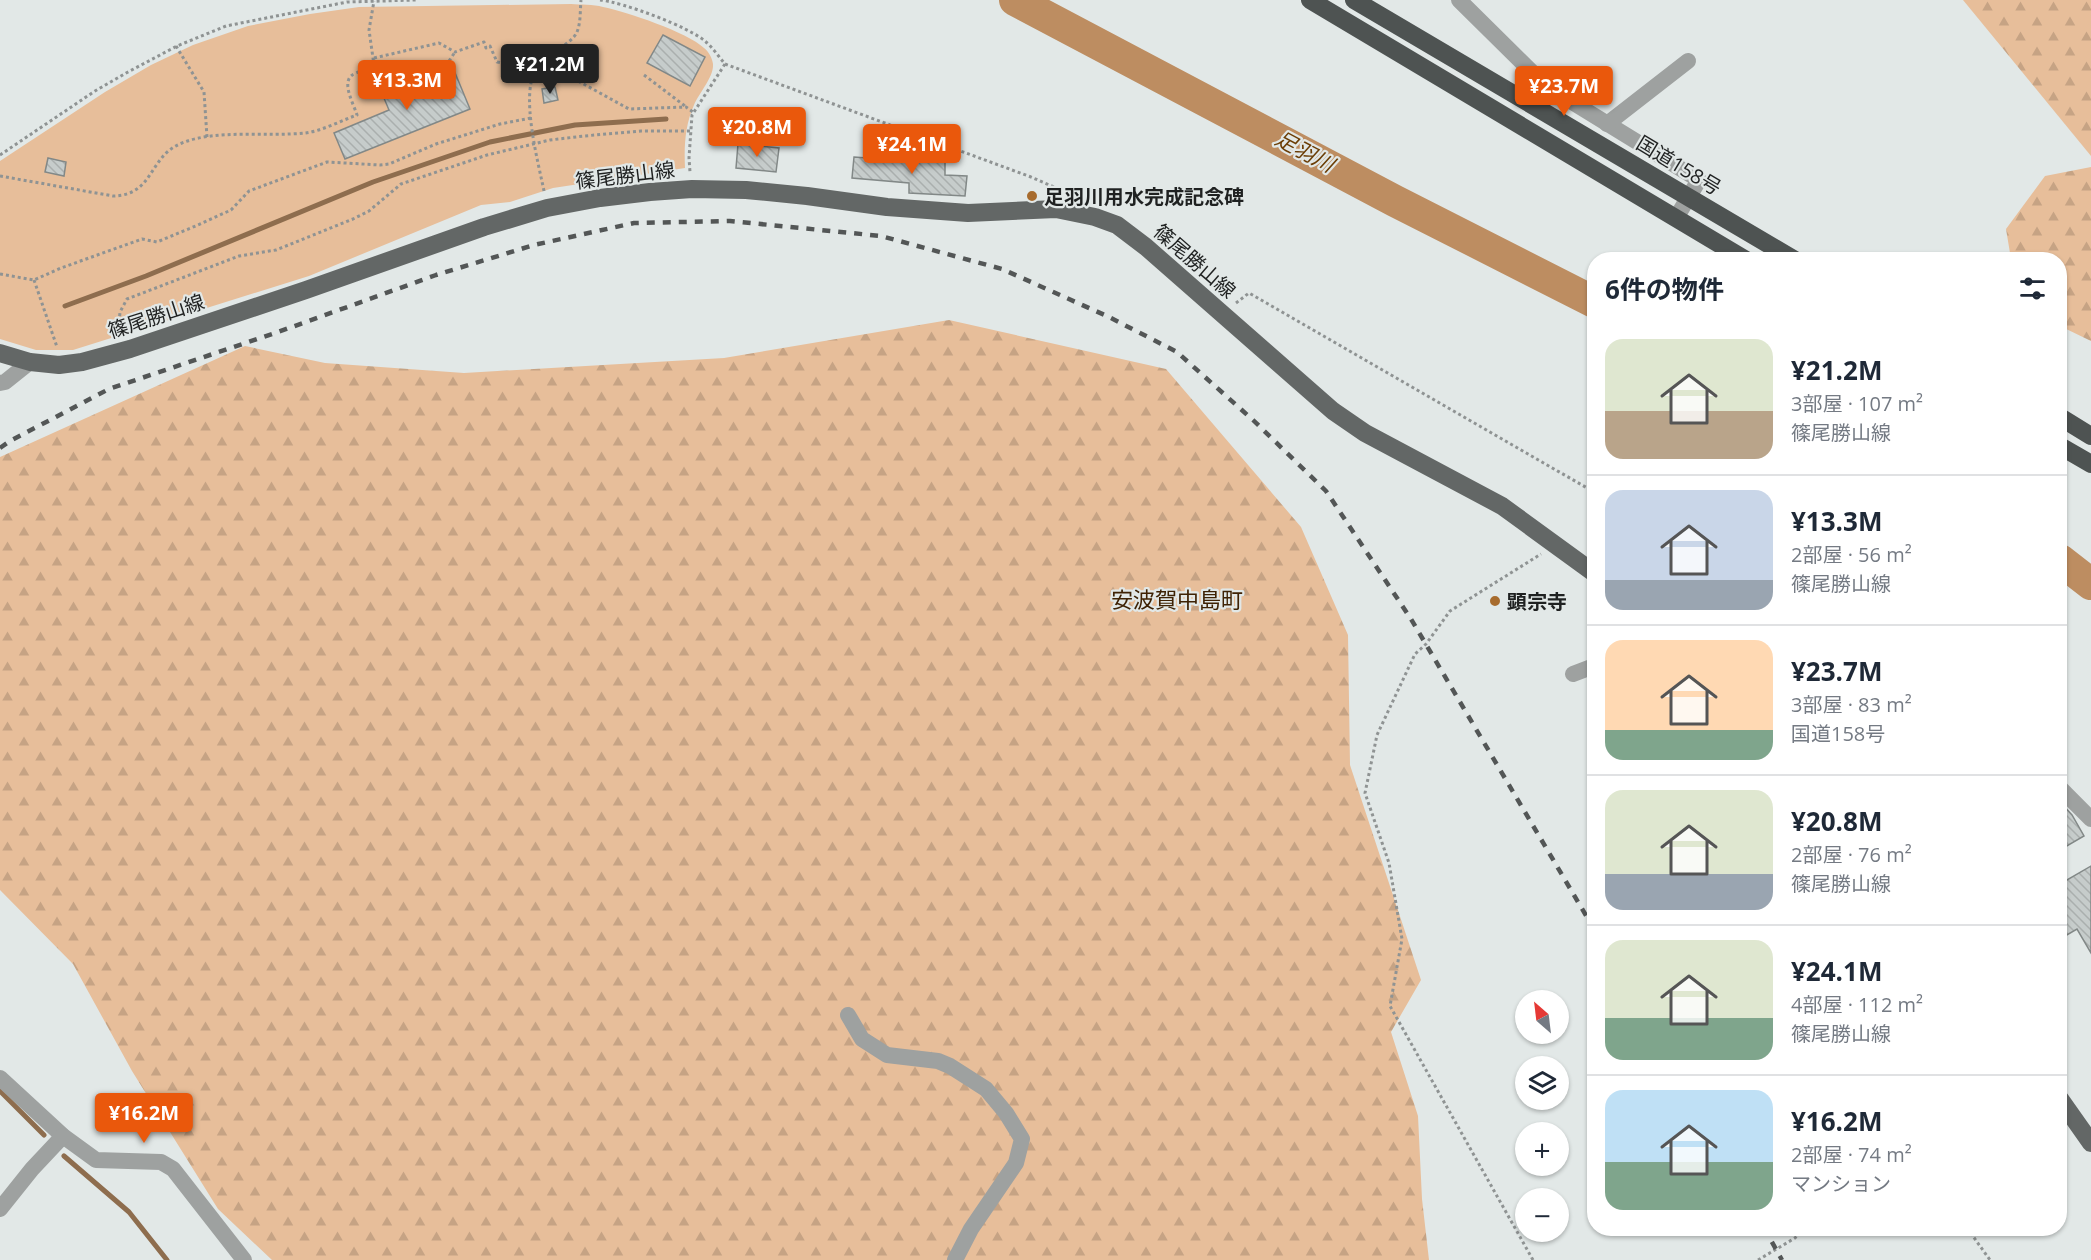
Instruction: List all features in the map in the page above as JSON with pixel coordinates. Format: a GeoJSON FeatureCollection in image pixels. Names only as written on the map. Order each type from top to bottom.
{"type":"FeatureCollection","features":[{"type":"Feature","properties":{"kind":"highway"},"geometry":{"type":"LineString","coordinates":[[1310,0],[1733,252]]}},
{"type":"Feature","properties":{"kind":"highway","name":"国道158号"},"geometry":{"type":"LineString","coordinates":[[1354,0],[1782,252]]}},
{"type":"Feature","properties":{"kind":"highway"},"geometry":{"type":"LineString","coordinates":[[2067,421],[2091,436]]}},
{"type":"Feature","properties":{"kind":"highway"},"geometry":{"type":"LineString","coordinates":[[2067,450],[2091,464]]}},
{"type":"Feature","properties":{"kind":"main road","name":"篠尾勝山線"},"geometry":{"type":"LineString","coordinates":[[0,353],[30,362],[59,365],[116,353],[306,290],[484,227],[547,208],[600,198],[692,189],[746,190],[887,207],[968,213],[1056,209],[1095,217],[1117,225],[1146,247],[1311,392],[1365,433],[1502,507],[1587,568]]}},
{"type":"Feature","properties":{"kind":"main road"},"geometry":{"type":"LineString","coordinates":[[2067,1109],[2091,1143]]}},
{"type":"Feature","properties":{"kind":"street"},"geometry":{"type":"LineString","coordinates":[[1459,0],[1546,86],[1699,180],[1676,218]]}},
{"type":"Feature","properties":{"kind":"street"},"geometry":{"type":"LineString","coordinates":[[1607,124],[1688,61]]}},
{"type":"Feature","properties":{"kind":"street"},"geometry":{"type":"LineString","coordinates":[[0,383],[5,382],[30,362]]}},
{"type":"Feature","properties":{"kind":"street"},"geometry":{"type":"LineString","coordinates":[[1573,674],[1587,669]]}},
{"type":"Feature","properties":{"kind":"street"},"geometry":{"type":"LineString","coordinates":[[2067,795],[2091,819]]}},
{"type":"Feature","properties":{"kind":"street"},"geometry":{"type":"LineString","coordinates":[[848,1015],[862,1039],[887,1055],[938,1061],[986,1089],[1006,1113],[1022,1139],[1016,1163],[971,1229],[955,1260]]}},
{"type":"Feature","properties":{"kind":"street"},"geometry":{"type":"LineString","coordinates":[[0,1078],[63,1136],[96,1160],[161,1162],[173,1169],[244,1260]]}},
{"type":"Feature","properties":{"kind":"street"},"geometry":{"type":"LineString","coordinates":[[0,1209],[32,1169],[63,1136]]}},
{"type":"Feature","properties":{"kind":"path"},"geometry":{"type":"LineString","coordinates":[[0,155],[95,91],[176,46],[226,26],[347,2],[416,0]]}},
{"type":"Feature","properties":{"kind":"path"},"geometry":{"type":"LineString","coordinates":[[547,208],[534,144],[529,92],[535,70],[576,34],[580,20],[581,0]]}},
{"type":"Feature","properties":{"kind":"path"},"geometry":{"type":"LineString","coordinates":[[600,0],[640,11],[692,33],[705,41],[725,64],[1031,177],[1069,194]]}},
{"type":"Feature","properties":{"kind":"path"},"geometry":{"type":"LineString","coordinates":[[0,176],[113,196],[126,195],[138,190],[168,150],[183,142],[207,137],[309,132],[357,115],[347,85],[349,77],[370,69],[374,65],[369,30],[374,1]]}},
{"type":"Feature","properties":{"kind":"path"},"geometry":{"type":"LineString","coordinates":[[449,61],[455,52],[483,42],[486,48],[490,46],[497,62],[569,76],[629,109],[686,107]]}},
{"type":"Feature","properties":{"kind":"path"},"geometry":{"type":"LineString","coordinates":[[374,58],[439,43],[455,52]]}},
{"type":"Feature","properties":{"kind":"path"},"geometry":{"type":"LineString","coordinates":[[176,46],[204,92],[207,137]]}},
{"type":"Feature","properties":{"kind":"path"},"geometry":{"type":"LineString","coordinates":[[692,189],[688,158],[693,112],[725,64]]}},
{"type":"Feature","properties":{"kind":"path"},"geometry":{"type":"LineString","coordinates":[[644,75],[693,112]]}},
{"type":"Feature","properties":{"kind":"path"},"geometry":{"type":"LineString","coordinates":[[0,274],[34,280],[142,239],[157,242],[231,210],[249,191],[327,162],[389,164],[447,141],[500,124],[531,118]]}},
{"type":"Feature","properties":{"kind":"path"},"geometry":{"type":"LineString","coordinates":[[116,353],[120,312],[127,299],[239,256],[276,250],[353,219],[369,211],[401,184],[487,155],[534,144],[584,136],[641,131],[691,131]]}},
{"type":"Feature","properties":{"kind":"path"},"geometry":{"type":"LineString","coordinates":[[34,280],[57,348],[59,365]]}},
{"type":"Feature","properties":{"kind":"path"},"geometry":{"type":"LineString","coordinates":[[1221,313],[1249,293],[1587,488]]}},
{"type":"Feature","properties":{"kind":"path"},"geometry":{"type":"LineString","coordinates":[[1533,1260],[1390,1006],[1402,939],[1389,863],[1365,793],[1377,735],[1415,654],[1426,644],[1450,611],[1555,545]]}},
{"type":"Feature","properties":{"kind":"path"},"geometry":{"type":"LineString","coordinates":[[1758,1260],[1797,1236]]}},
{"type":"Feature","properties":{"kind":"path"},"geometry":{"type":"LineString","coordinates":[[1973,1236],[1990,1260]]}},
{"type":"Feature","properties":{"kind":"green space"},"geometry":{"type":"Polygon","coordinates":[[[1963,0],[2091,0],[2091,156],[1963,0]]]}},
{"type":"Feature","properties":{"kind":"green space"},"geometry":{"type":"Polygon","coordinates":[[[571,4],[599,6],[641,18],[671,29],[696,42],[709,53],[713,69],[694,105],[689,120],[685,144],[685,168],[553,188],[510,202],[481,205],[309,276],[73,350],[36,350],[0,339],[0,161],[105,92],[151,65],[193,45],[248,26],[310,14],[359,7],[571,4]]]}},
{"type":"Feature","properties":{"kind":"green space"},"geometry":{"type":"Polygon","coordinates":[[[2091,167],[2091,341],[2067,329],[2067,252],[2010,252],[2006,229],[2045,176],[2091,167]]]}},
{"type":"Feature","properties":{"kind":"green space"},"geometry":{"type":"Polygon","coordinates":[[[949,320],[1166,369],[1301,527],[1348,635],[1350,765],[1421,980],[1391,1032],[1418,1116],[1422,1199],[1429,1260],[272,1260],[218,1209],[132,1071],[73,964],[0,890],[0,457],[245,346],[325,363],[464,373],[724,358],[949,320]]]}},
{"type":"Feature","properties":{"kind":"building"},"geometry":{"type":"Polygon","coordinates":[[[663,35],[705,57],[690,86],[647,63],[663,35]]]}},
{"type":"Feature","properties":{"kind":"building"},"geometry":{"type":"Polygon","coordinates":[[[451,63],[470,109],[345,159],[334,133],[389,110],[381,91],[451,63]]]}},
{"type":"Feature","properties":{"kind":"building"},"geometry":{"type":"Polygon","coordinates":[[[555,87],[558,100],[544,103],[542,89],[555,87]]]}},
{"type":"Feature","properties":{"kind":"building"},"geometry":{"type":"Polygon","coordinates":[[[738,144],[779,148],[776,172],[736,168],[738,144]]]}},
{"type":"Feature","properties":{"kind":"building"},"geometry":{"type":"Polygon","coordinates":[[[854,157],[918,162],[918,160],[945,161],[945,175],[967,176],[965,196],[909,193],[909,183],[852,178],[854,157]]]}},
{"type":"Feature","properties":{"kind":"building"},"geometry":{"type":"Polygon","coordinates":[[[48,158],[66,162],[64,176],[45,172],[48,158]]]}},
{"type":"Feature","properties":{"kind":"building"},"geometry":{"type":"Polygon","coordinates":[[[2067,810],[2072,815],[2084,836],[2067,846],[2067,810]]]}},
{"type":"Feature","properties":{"kind":"building"},"geometry":{"type":"Polygon","coordinates":[[[2091,866],[2091,953],[2077,929],[2067,935],[2067,880],[2091,866]]]}},
{"type":"Feature","properties":{"kind":"waterway","name":"足羽川"},"geometry":{"type":"LineString","coordinates":[[1015,0],[1395,201],[1587,298]]}},
{"type":"Feature","properties":{"kind":"waterway"},"geometry":{"type":"LineString","coordinates":[[65,306],[146,276],[373,182],[490,142],[575,125],[666,119]]}},
{"type":"Feature","properties":{"kind":"waterway","name":"足羽川"},"geometry":{"type":"LineString","coordinates":[[2067,565],[2091,584]]}},
{"type":"Feature","properties":{"kind":"waterway"},"geometry":{"type":"LineString","coordinates":[[0,1091],[44,1135]]}},
{"type":"Feature","properties":{"kind":"waterway"},"geometry":{"type":"LineString","coordinates":[[64,1156],[129,1212],[167,1260]]}},
{"type":"Feature","properties":{"kind":"railway"},"geometry":{"type":"LineString","coordinates":[[0,448],[109,389],[278,332],[436,275],[534,245],[634,223],[730,221],[881,236],[1002,269],[1109,317],[1177,352],[1253,420],[1326,491],[1411,619],[1587,917]]}},
{"type":"Feature","properties":{"kind":"railway"},"geometry":{"type":"LineString","coordinates":[[1768,1236],[1782,1260]]}},
{"type":"Feature","properties":{"kind":"place","name":"足羽川用水完成記念碑"},"geometry":{"type":"Point","coordinates":[1032,196]}},
{"type":"Feature","properties":{"kind":"place","name":"顕宗寺"},"geometry":{"type":"Point","coordinates":[1495,601]}},
{"type":"Feature","properties":{"kind":"district","name":"安波賀中島町"},"geometry":{"type":"Point","coordinates":[1177,599]}}]}
